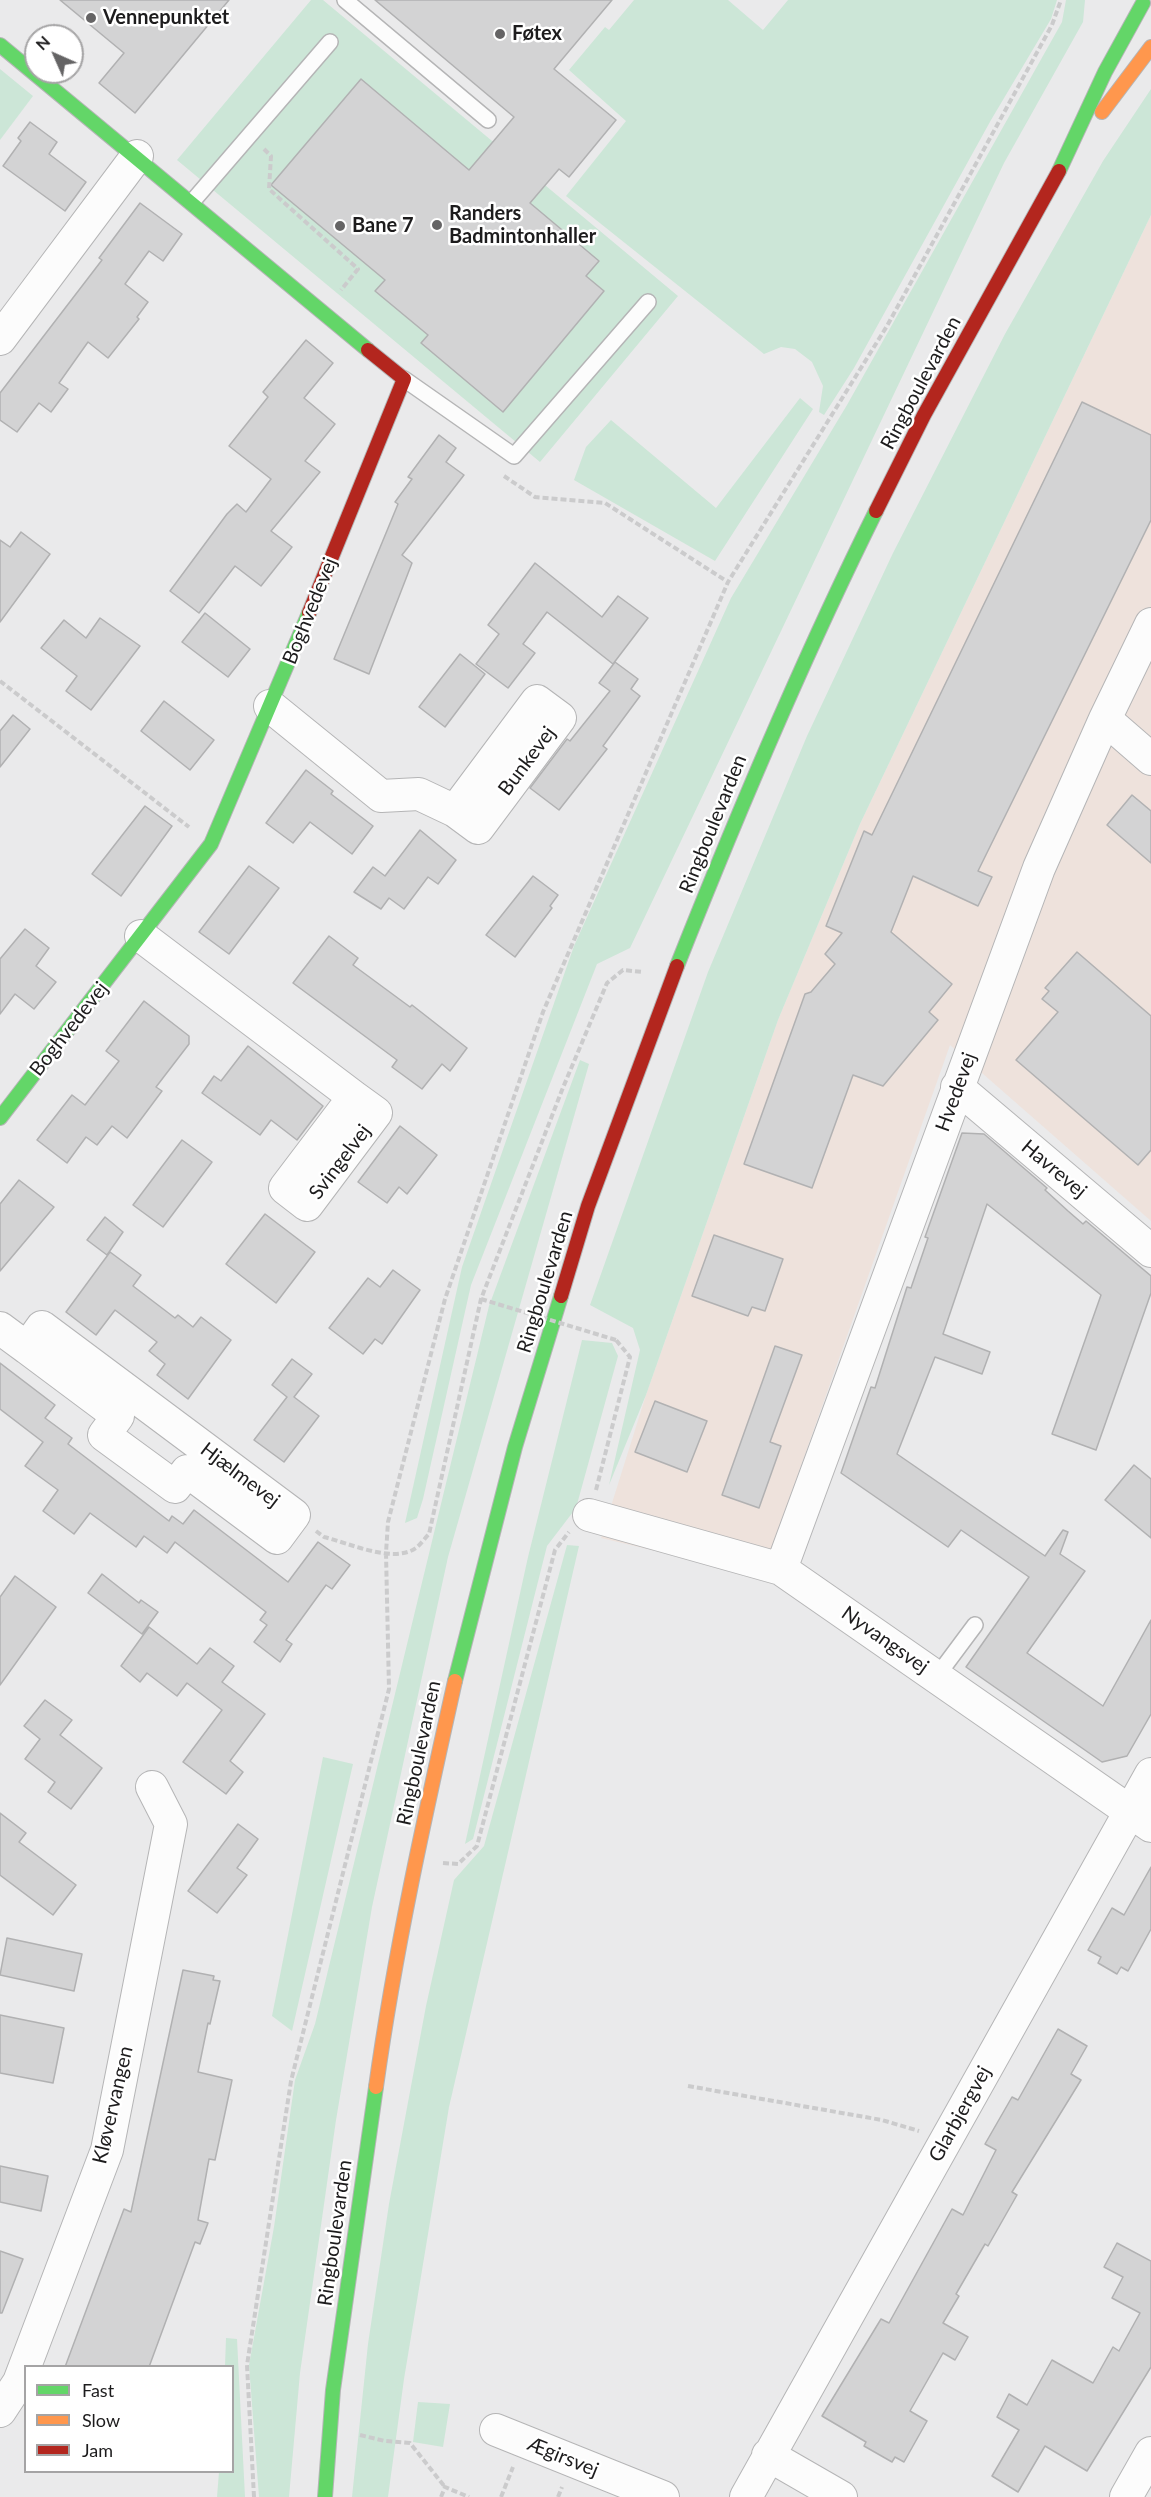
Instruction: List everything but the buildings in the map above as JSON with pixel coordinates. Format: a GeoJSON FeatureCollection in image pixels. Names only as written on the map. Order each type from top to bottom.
{"type":"FeatureCollection","features":[{"type":"Feature","properties":{"kind":"main road","name":"Ringboulevarden"},"geometry":{"type":"LineString","coordinates":[[325,2497],[333,2390],[387,2006],[415,1861],[459,1664],[515,1447],[588,1206],[673,976],[743,800],[822,620],[924,415],[1065,161],[1105,72],[1145,4]]}},
{"type":"Feature","properties":{"kind":"main road"},"geometry":{"type":"LineString","coordinates":[[0,45],[405,379]]}},
{"type":"Feature","properties":{"kind":"main road","name":"Ringboulevarden"},"geometry":{"type":"LineString","coordinates":[[1065,161],[1151,47]]}},
{"type":"Feature","properties":{"kind":"main road","name":"Boghvedevej"},"geometry":{"type":"LineString","coordinates":[[0,1118],[211,844],[405,379]]}},
{"type":"Feature","properties":{"kind":"street"},"geometry":{"type":"LineString","coordinates":[[0,339],[137,156]]}},
{"type":"Feature","properties":{"kind":"street","name":"Hvedevej"},"geometry":{"type":"LineString","coordinates":[[781,1569],[1039,868],[1105,719],[1151,624]]}},
{"type":"Feature","properties":{"kind":"street"},"geometry":{"type":"LineString","coordinates":[[270,706],[381,796],[419,794],[455,811]]}},
{"type":"Feature","properties":{"kind":"street"},"geometry":{"type":"LineString","coordinates":[[1105,719],[1151,759]]}},
{"type":"Feature","properties":{"kind":"street","name":"Svingelvej"},"geometry":{"type":"LineString","coordinates":[[141,936],[354,1097]]}},
{"type":"Feature","properties":{"kind":"street","name":"Havrevej"},"geometry":{"type":"LineString","coordinates":[[957,1087],[1151,1251]]}},
{"type":"Feature","properties":{"kind":"street","name":"Hjælmevej"},"geometry":{"type":"LineString","coordinates":[[0,1328],[118,1416],[104,1435],[175,1487],[187,1471],[277,1538],[294,1515],[42,1328],[27,1348]]}},
{"type":"Feature","properties":{"kind":"street","name":"Nyvangsvej"},"geometry":{"type":"LineString","coordinates":[[589,1515],[781,1569],[1140,1818]]}},
{"type":"Feature","properties":{"kind":"street","name":"Glarbjergvej"},"geometry":{"type":"LineString","coordinates":[[768,2455],[945,2140],[1140,1818],[1151,1774]]}},
{"type":"Feature","properties":{"kind":"street","name":"Kløvervangen"},"geometry":{"type":"LineString","coordinates":[[25,2365],[106,2150],[171,1824],[152,1787]]}},
{"type":"Feature","properties":{"kind":"street","name":"Kløvervangen"},"geometry":{"type":"LineString","coordinates":[[0,2411],[19,2382],[24,2369]]}},
{"type":"Feature","properties":{"kind":"street","name":"Ægirsvej"},"geometry":{"type":"LineString","coordinates":[[496,2430],[663,2497]]}},
{"type":"Feature","properties":{"kind":"street"},"geometry":{"type":"LineString","coordinates":[[1126,2497],[1151,2453]]}},
{"type":"Feature","properties":{"kind":"street"},"geometry":{"type":"LineString","coordinates":[[747,2497],[768,2455],[841,2497]]}},
{"type":"Feature","properties":{"kind":"lane"},"geometry":{"type":"LineString","coordinates":[[345,0],[488,120]]}},
{"type":"Feature","properties":{"kind":"lane"},"geometry":{"type":"LineString","coordinates":[[192,202],[330,42]]}},
{"type":"Feature","properties":{"kind":"lane"},"geometry":{"type":"LineString","coordinates":[[405,379],[514,456],[648,302]]}},
{"type":"Feature","properties":{"kind":"lane"},"geometry":{"type":"LineString","coordinates":[[937,1676],[975,1625]]}},
{"type":"Feature","properties":{"kind":"path"},"geometry":{"type":"LineString","coordinates":[[254,2497],[247,2365],[291,2081],[388,1689],[386,1553],[388,1522],[445,1299],[543,1012],[728,582],[887,326],[1052,25],[1061,0]]}},
{"type":"Feature","properties":{"kind":"path"},"geometry":{"type":"LineString","coordinates":[[249,136],[272,156],[269,189],[358,269],[324,312]]}},
{"type":"Feature","properties":{"kind":"path"},"geometry":{"type":"LineString","coordinates":[[498,471],[535,497],[605,503],[728,582]]}},
{"type":"Feature","properties":{"kind":"path"},"geometry":{"type":"LineString","coordinates":[[0,681],[211,844]]}},
{"type":"Feature","properties":{"kind":"path"},"geometry":{"type":"LineString","coordinates":[[294,1515],[324,1537],[386,1553],[400,1554],[416,1548],[429,1533],[481,1299],[562,1090],[607,983],[623,970],[673,976]]}},
{"type":"Feature","properties":{"kind":"path"},"geometry":{"type":"LineString","coordinates":[[415,1861],[458,1864],[477,1846],[555,1550],[568,1532],[589,1515],[630,1357],[616,1340],[481,1299]]}},
{"type":"Feature","properties":{"kind":"path"},"geometry":{"type":"LineString","coordinates":[[688,2086],[882,2120],[945,2140]]}},
{"type":"Feature","properties":{"kind":"path"},"geometry":{"type":"LineString","coordinates":[[329,2436],[357,2435],[385,2442],[410,2443],[445,2487],[469,2497]]}},
{"type":"Feature","properties":{"kind":"path"},"geometry":{"type":"LineString","coordinates":[[441,2497],[445,2487]]}},
{"type":"Feature","properties":{"kind":"shaded area"},"geometry":{"type":"Polygon","coordinates":[[[1151,215],[1151,1221],[950,1045],[762,1576],[601,1538],[646,1395],[778,1020],[860,824],[1151,215]]]}},
{"type":"Feature","properties":{"kind":"green space"},"geometry":{"type":"Polygon","coordinates":[[[311,0],[323,0],[678,296],[540,462],[177,160],[311,0]]]}},
{"type":"Feature","properties":{"kind":"green space"},"geometry":{"type":"Polygon","coordinates":[[[634,0],[728,0],[763,30],[788,0],[1057,0],[1051,19],[991,120],[854,368],[824,415],[819,412],[823,386],[812,362],[795,349],[781,347],[764,354],[566,196],[626,121],[569,70],[605,27],[609,30],[634,0]]]}},
{"type":"Feature","properties":{"kind":"green space"},"geometry":{"type":"Polygon","coordinates":[[[1066,0],[1085,0],[1083,22],[1004,163],[630,948],[597,964],[471,1285],[423,1499],[417,1518],[405,1523],[462,1267],[574,946],[731,598],[847,405],[1062,22],[1066,0]]]}},
{"type":"Feature","properties":{"kind":"green space"},"geometry":{"type":"Polygon","coordinates":[[[0,69],[33,96],[0,140],[0,69]]]}},
{"type":"Feature","properties":{"kind":"green space"},"geometry":{"type":"Polygon","coordinates":[[[1151,89],[1151,215],[860,824],[778,1020],[646,1395],[609,1485],[640,1350],[633,1328],[590,1305],[708,972],[807,736],[893,553],[1005,334],[1103,161],[1151,89]]]}},
{"type":"Feature","properties":{"kind":"green space"},"geometry":{"type":"Polygon","coordinates":[[[800,398],[813,409],[715,561],[574,480],[586,447],[611,420],[716,508],[800,398]]]}},
{"type":"Feature","properties":{"kind":"green space"},"geometry":{"type":"Polygon","coordinates":[[[580,1060],[589,1064],[448,1557],[372,1907],[336,2120],[300,2373],[289,2497],[259,2497],[249,2365],[274,2227],[295,2080],[315,2024],[489,1306],[580,1060]]]}},
{"type":"Feature","properties":{"kind":"green space"},"geometry":{"type":"Polygon","coordinates":[[[582,1340],[612,1343],[618,1356],[576,1508],[547,1546],[473,1839],[465,1844],[528,1557],[582,1340]]]}},
{"type":"Feature","properties":{"kind":"green space"},"geometry":{"type":"Polygon","coordinates":[[[567,1545],[579,1546],[449,2107],[404,2379],[388,2497],[352,2497],[368,2344],[389,2204],[426,2006],[454,1880],[484,1846],[567,1545]]]}},
{"type":"Feature","properties":{"kind":"green space"},"geometry":{"type":"Polygon","coordinates":[[[323,1757],[353,1764],[292,2031],[272,2016],[323,1757]]]}},
{"type":"Feature","properties":{"kind":"green space"},"geometry":{"type":"Polygon","coordinates":[[[226,2338],[237,2339],[245,2497],[217,2497],[219,2473],[234,2473],[234,2365],[225,2365],[226,2338]]]}},
{"type":"Feature","properties":{"kind":"green space"},"geometry":{"type":"Polygon","coordinates":[[[418,2402],[450,2404],[443,2447],[413,2442],[418,2402]]]}},
{"type":"Feature","properties":{"kind":"traffic: fast"},"geometry":{"type":"LineString","coordinates":[[1059,171],[1105,72],[1143,3]]}},
{"type":"Feature","properties":{"kind":"traffic: fast"},"geometry":{"type":"LineString","coordinates":[[0,45],[368,350]]}},
{"type":"Feature","properties":{"kind":"traffic: fast"},"geometry":{"type":"LineString","coordinates":[[677,966],[772,737],[822,623],[876,511]]}},
{"type":"Feature","properties":{"kind":"traffic: fast"},"geometry":{"type":"LineString","coordinates":[[0,1118],[211,844],[309,613]]}},
{"type":"Feature","properties":{"kind":"traffic: fast"},"geometry":{"type":"LineString","coordinates":[[455,1681],[515,1447],[561,1296]]}},
{"type":"Feature","properties":{"kind":"traffic: fast"},"geometry":{"type":"LineString","coordinates":[[325,2497],[333,2390],[376,2087]]}},
{"type":"Feature","properties":{"kind":"traffic: slow"},"geometry":{"type":"LineString","coordinates":[[1102,112],[1151,47]]}},
{"type":"Feature","properties":{"kind":"traffic: slow"},"geometry":{"type":"LineString","coordinates":[[376,2087],[401,1934],[455,1681]]}},
{"type":"Feature","properties":{"kind":"traffic: jam"},"geometry":{"type":"LineString","coordinates":[[876,511],[924,415],[1059,171]]}},
{"type":"Feature","properties":{"kind":"traffic: jam"},"geometry":{"type":"LineString","coordinates":[[309,613],[404,379],[368,350]]}},
{"type":"Feature","properties":{"kind":"traffic: jam"},"geometry":{"type":"LineString","coordinates":[[561,1296],[588,1206],[677,966]]}},
{"type":"Feature","properties":{"kind":"place","name":"Vennepunktet"},"geometry":{"type":"Point","coordinates":[91,18]}},
{"type":"Feature","properties":{"kind":"place","name":"Føtex"},"geometry":{"type":"Point","coordinates":[500,34]}},
{"type":"Feature","properties":{"kind":"place","name":"Randers Badmintonhaller"},"geometry":{"type":"Point","coordinates":[437,225]}},
{"type":"Feature","properties":{"kind":"place","name":"Bane 7"},"geometry":{"type":"Point","coordinates":[340,226]}}]}
